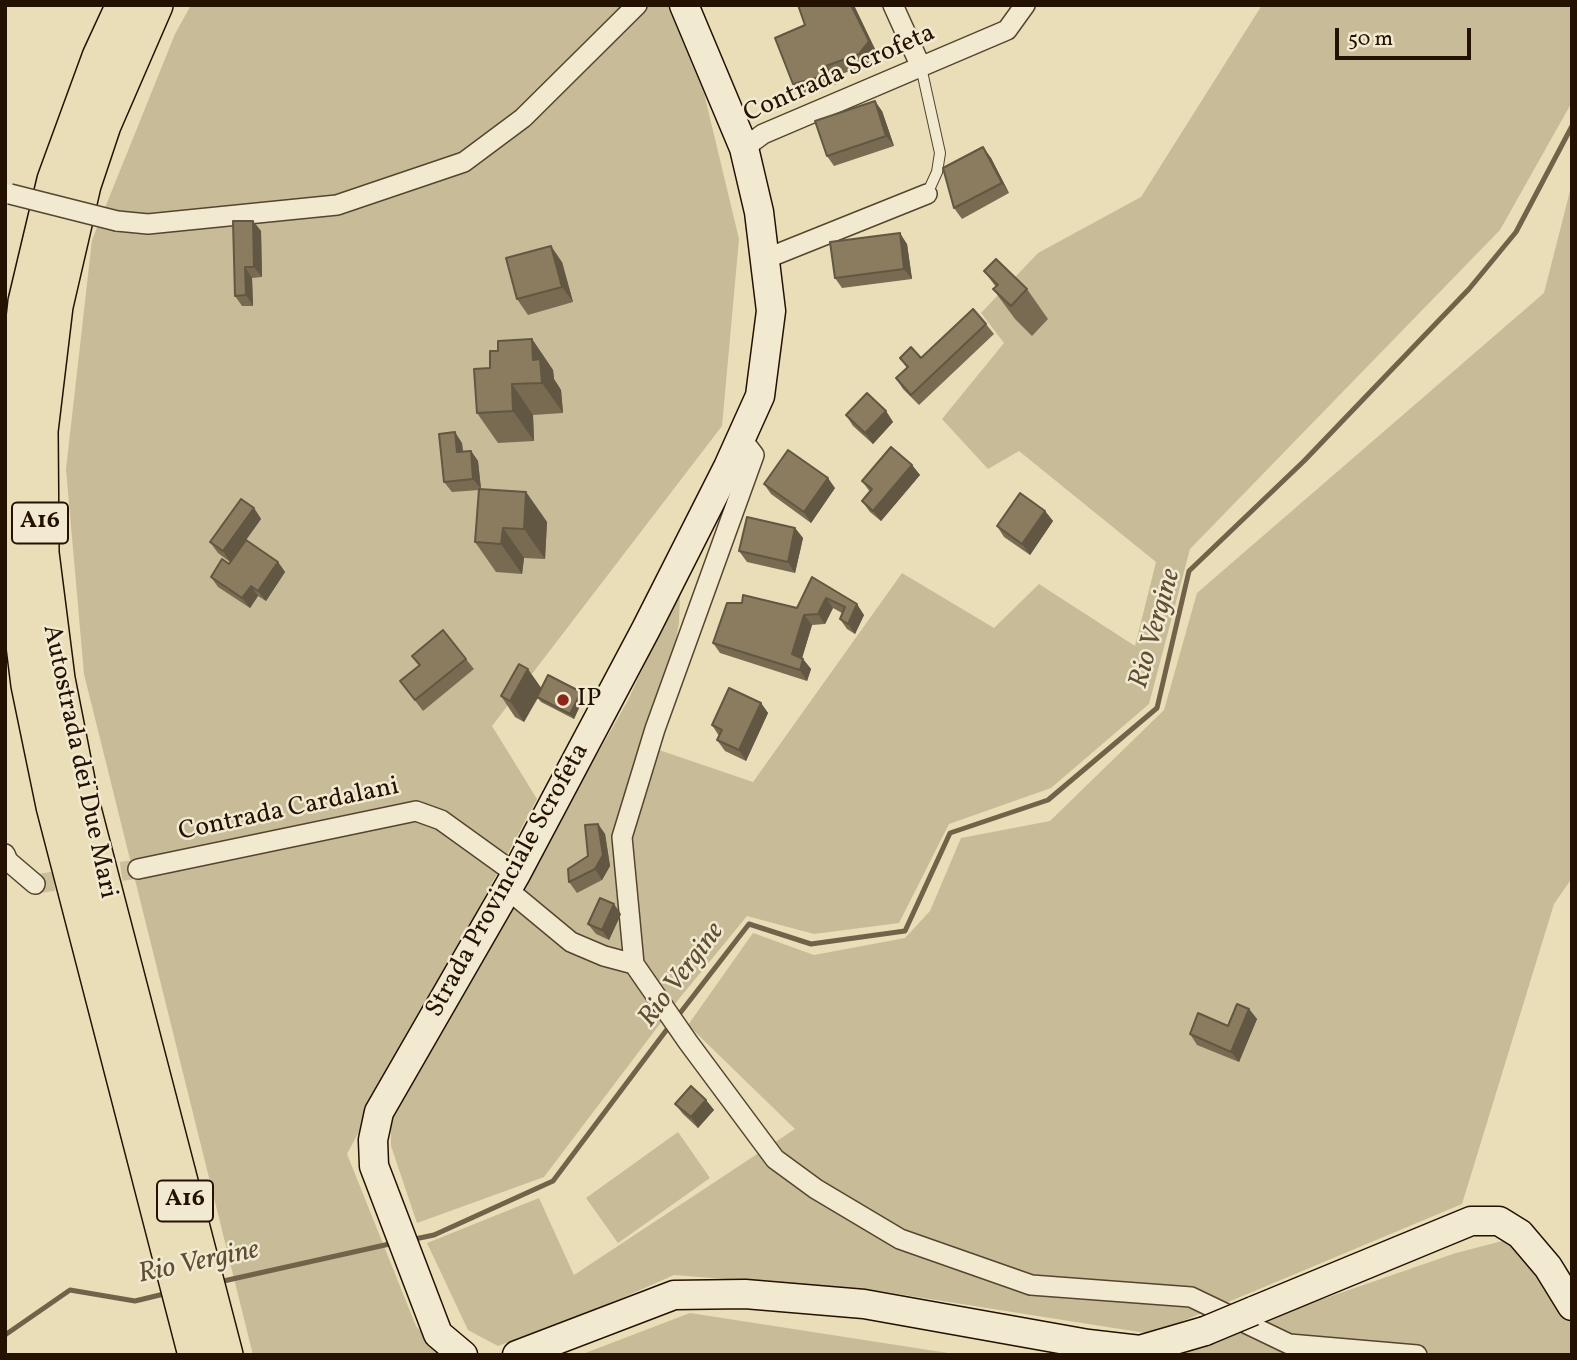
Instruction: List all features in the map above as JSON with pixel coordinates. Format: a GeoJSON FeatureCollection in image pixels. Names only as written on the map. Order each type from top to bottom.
{"type":"FeatureCollection","features":[{"type":"Feature","properties":{"kind":"highway","name":"Autostrada dei Due Mari"},"geometry":{"type":"LineString","coordinates":[[124,5],[76,116],[40,238],[17,367],[10,493],[18,618],[40,742],[225,1355]]}},
{"type":"Feature","properties":{"kind":"highway","name":"Autostrada dei Due Mari"},"geometry":{"type":"LineString","coordinates":[[155,5],[103,125],[68,245],[46,369],[38,491],[47,615],[68,738],[196,1355]]}},
{"type":"Feature","properties":{"kind":"street"},"geometry":{"type":"LineString","coordinates":[[7,195],[117,221],[148,224],[337,205],[464,162],[523,118],[637,5]]}},
{"type":"Feature","properties":{"kind":"street","name":"Strada Provinciale Scrofeta"},"geometry":{"type":"LineString","coordinates":[[463,1355],[438,1334],[374,1167],[373,1140],[379,1112],[512,882],[558,780],[741,438],[760,396],[771,311],[759,212],[744,148],[684,5]]}},
{"type":"Feature","properties":{"kind":"street"},"geometry":{"type":"LineString","coordinates":[[893,5],[921,67]]}},
{"type":"Feature","properties":{"kind":"street","name":"Contrada Scrofeta"},"geometry":{"type":"LineString","coordinates":[[744,148],[763,134],[1007,30],[1025,5]]}},
{"type":"Feature","properties":{"kind":"street"},"geometry":{"type":"LineString","coordinates":[[765,259],[927,194]]}},
{"type":"Feature","properties":{"kind":"street"},"geometry":{"type":"LineString","coordinates":[[741,438],[754,455],[655,729],[622,837],[634,964],[688,1042],[775,1160],[816,1189],[900,1239],[1031,1285],[1191,1297],[1289,1345],[1417,1355]]}},
{"type":"Feature","properties":{"kind":"street","name":"Contrada Cardalani"},"geometry":{"type":"LineString","coordinates":[[138,869],[416,811],[441,820],[512,882],[572,942],[604,956],[634,964]]}},
{"type":"Feature","properties":{"kind":"street"},"geometry":{"type":"LineString","coordinates":[[5,854],[8,861],[35,884]]}},
{"type":"Feature","properties":{"kind":"street"},"geometry":{"type":"LineString","coordinates":[[517,1355],[674,1295],[745,1294],[864,1304],[1087,1344],[1140,1350],[1205,1331],[1471,1221],[1499,1221],[1520,1234],[1548,1267],[1572,1306]]}},
{"type":"Feature","properties":{"kind":"lane"},"geometry":{"type":"LineString","coordinates":[[921,67],[940,153],[937,172],[927,194]]}},
{"type":"Feature","properties":{"kind":"shaded area"},"geometry":{"type":"Polygon","coordinates":[[[191,5],[667,5],[704,93],[739,239],[722,426],[492,726],[537,799],[347,1154],[416,1326],[441,1355],[253,1355],[84,674],[66,469],[92,240],[175,34],[191,5]]]}},
{"type":"Feature","properties":{"kind":"shaded area"},"geometry":{"type":"Polygon","coordinates":[[[1262,5],[1572,5],[1572,102],[1500,230],[1190,549],[1149,704],[1051,788],[949,824],[899,923],[814,934],[747,916],[678,1000],[544,1177],[417,1223],[391,1146],[391,1118],[627,702],[680,589],[679,623],[656,749],[753,782],[902,573],[994,628],[1039,584],[1135,646],[1156,562],[1019,451],[988,469],[942,419],[1004,343],[981,313],[1038,253],[1141,197],[1262,5]]]}},
{"type":"Feature","properties":{"kind":"shaded area"},"geometry":{"type":"Polygon","coordinates":[[[1572,183],[1572,878],[1554,904],[1462,1204],[1152,1334],[879,1291],[674,1275],[597,1309],[498,1346],[468,1330],[427,1243],[539,1198],[574,1275],[795,1129],[688,1025],[753,933],[814,955],[905,938],[930,911],[961,838],[1050,821],[1164,710],[1197,593],[1544,293],[1572,183]]]}},
{"type":"Feature","properties":{"kind":"shaded area"},"geometry":{"type":"Polygon","coordinates":[[[678,1132],[710,1178],[618,1243],[586,1198],[678,1132]]]}},
{"type":"Feature","properties":{"kind":"shaded area"},"geometry":{"type":"Polygon","coordinates":[[[1510,1239],[1572,1325],[1572,1355],[1161,1355],[1456,1253],[1510,1239]]]}},
{"type":"Feature","properties":{"kind":"shaded area"},"geometry":{"type":"Polygon","coordinates":[[[690,1313],[961,1355],[580,1355],[690,1313]]]}},
{"type":"Feature","properties":{"kind":"building"},"geometry":{"type":"Polygon","coordinates":[[[798,5],[851,5],[869,41],[859,54],[826,66],[830,74],[793,84],[775,38],[805,25],[798,5]]]}},
{"type":"Feature","properties":{"kind":"building"},"geometry":{"type":"Polygon","coordinates":[[[875,101],[886,136],[827,156],[815,121],[875,101]]]}},
{"type":"Feature","properties":{"kind":"building"},"geometry":{"type":"Polygon","coordinates":[[[983,147],[1002,183],[954,208],[943,168],[983,147]]]}},
{"type":"Feature","properties":{"kind":"building"},"geometry":{"type":"Polygon","coordinates":[[[233,221],[253,221],[254,267],[245,267],[246,295],[235,296],[233,221]]]}},
{"type":"Feature","properties":{"kind":"building"},"geometry":{"type":"Polygon","coordinates":[[[900,233],[904,269],[835,278],[830,242],[900,233]]]}},
{"type":"Feature","properties":{"kind":"building"},"geometry":{"type":"Polygon","coordinates":[[[551,246],[562,287],[517,299],[506,258],[551,246]]]}},
{"type":"Feature","properties":{"kind":"building"},"geometry":{"type":"Polygon","coordinates":[[[996,259],[1027,289],[1011,306],[993,289],[998,285],[984,271],[996,259]]]}},
{"type":"Feature","properties":{"kind":"building"},"geometry":{"type":"Polygon","coordinates":[[[973,309],[986,324],[911,395],[896,378],[908,367],[900,358],[911,347],[921,358],[973,309]]]}},
{"type":"Feature","properties":{"kind":"building"},"geometry":{"type":"Polygon","coordinates":[[[532,339],[533,360],[540,359],[542,383],[512,384],[513,411],[477,413],[474,369],[490,368],[490,351],[498,351],[498,341],[532,339]]]}},
{"type":"Feature","properties":{"kind":"building"},"geometry":{"type":"Polygon","coordinates":[[[867,393],[886,411],[865,433],[846,415],[867,393]]]}},
{"type":"Feature","properties":{"kind":"building"},"geometry":{"type":"Polygon","coordinates":[[[455,432],[457,452],[471,451],[473,479],[444,482],[439,434],[455,432]]]}},
{"type":"Feature","properties":{"kind":"building"},"geometry":{"type":"Polygon","coordinates":[[[891,447],[912,465],[873,511],[862,501],[872,489],[862,481],[891,447]]]}},
{"type":"Feature","properties":{"kind":"building"},"geometry":{"type":"Polygon","coordinates":[[[788,450],[828,478],[804,512],[764,484],[788,450]]]}},
{"type":"Feature","properties":{"kind":"building"},"geometry":{"type":"Polygon","coordinates":[[[479,489],[526,492],[524,529],[503,528],[501,544],[475,542],[479,489]]]}},
{"type":"Feature","properties":{"kind":"building"},"geometry":{"type":"Polygon","coordinates":[[[1020,493],[1045,511],[1022,544],[997,526],[1020,493]]]}},
{"type":"Feature","properties":{"kind":"building"},"geometry":{"type":"Polygon","coordinates":[[[241,499],[254,508],[223,551],[210,542],[241,499]]]}},
{"type":"Feature","properties":{"kind":"building"},"geometry":{"type":"Polygon","coordinates":[[[747,517],[795,528],[788,562],[739,551],[747,517]]]}},
{"type":"Feature","properties":{"kind":"building"},"geometry":{"type":"Polygon","coordinates":[[[246,540],[278,562],[258,591],[251,586],[242,598],[211,577],[222,559],[229,564],[246,540]]]}},
{"type":"Feature","properties":{"kind":"building"},"geometry":{"type":"Polygon","coordinates":[[[812,577],[857,604],[848,624],[840,619],[845,607],[826,598],[818,614],[804,615],[792,654],[803,659],[800,670],[713,643],[727,603],[742,603],[743,595],[797,608],[812,577]]]}},
{"type":"Feature","properties":{"kind":"building"},"geometry":{"type":"Polygon","coordinates":[[[443,630],[466,659],[415,700],[400,681],[420,665],[412,656],[443,630]]]}},
{"type":"Feature","properties":{"kind":"building"},"geometry":{"type":"Polygon","coordinates":[[[519,664],[528,669],[510,701],[501,696],[519,664]]]}},
{"type":"Feature","properties":{"kind":"building","name":"IP"},"geometry":{"type":"Polygon","coordinates":[[[548,675],[581,692],[570,714],[537,697],[548,675]]]}},
{"type":"Feature","properties":{"kind":"building"},"geometry":{"type":"Polygon","coordinates":[[[729,688],[761,703],[739,750],[717,740],[722,730],[712,725],[729,688]]]}},
{"type":"Feature","properties":{"kind":"building"},"geometry":{"type":"Polygon","coordinates":[[[598,824],[603,855],[595,869],[569,882],[568,869],[588,856],[585,825],[598,824]]]}},
{"type":"Feature","properties":{"kind":"building"},"geometry":{"type":"Polygon","coordinates":[[[600,898],[614,904],[602,930],[588,924],[600,898]]]}},
{"type":"Feature","properties":{"kind":"building"},"geometry":{"type":"Polygon","coordinates":[[[1237,1004],[1249,1009],[1231,1052],[1190,1034],[1198,1013],[1228,1026],[1237,1004]]]}},
{"type":"Feature","properties":{"kind":"building"},"geometry":{"type":"Polygon","coordinates":[[[691,1086],[706,1100],[691,1117],[675,1104],[691,1086]]]}},
{"type":"Feature","properties":{"kind":"waterway","name":"Rio Vergine"},"geometry":{"type":"LineString","coordinates":[[677,1017],[749,924],[811,944],[905,931],[950,833],[1048,800],[1157,708],[1189,571],[1304,461],[1469,289],[1516,232],[1572,126]]}},
{"type":"Feature","properties":{"kind":"waterway","name":"Rio Vergine"},"geometry":{"type":"LineString","coordinates":[[410,1240],[434,1235],[553,1181],[671,1024]]}},
{"type":"Feature","properties":{"kind":"waterway","name":"Rio Vergine"},"geometry":{"type":"LineString","coordinates":[[219,1282],[394,1243]]}},
{"type":"Feature","properties":{"kind":"waterway","name":"Rio Vergine"},"geometry":{"type":"LineString","coordinates":[[5,1335],[70,1290],[135,1301],[168,1293]]}},
{"type":"Feature","properties":{"kind":"tunnel"},"geometry":{"type":"LineString","coordinates":[[35,884],[138,869]]}},
{"type":"Feature","properties":{"kind":"place","name":"IP"},"geometry":{"type":"Point","coordinates":[563,700]}}]}
